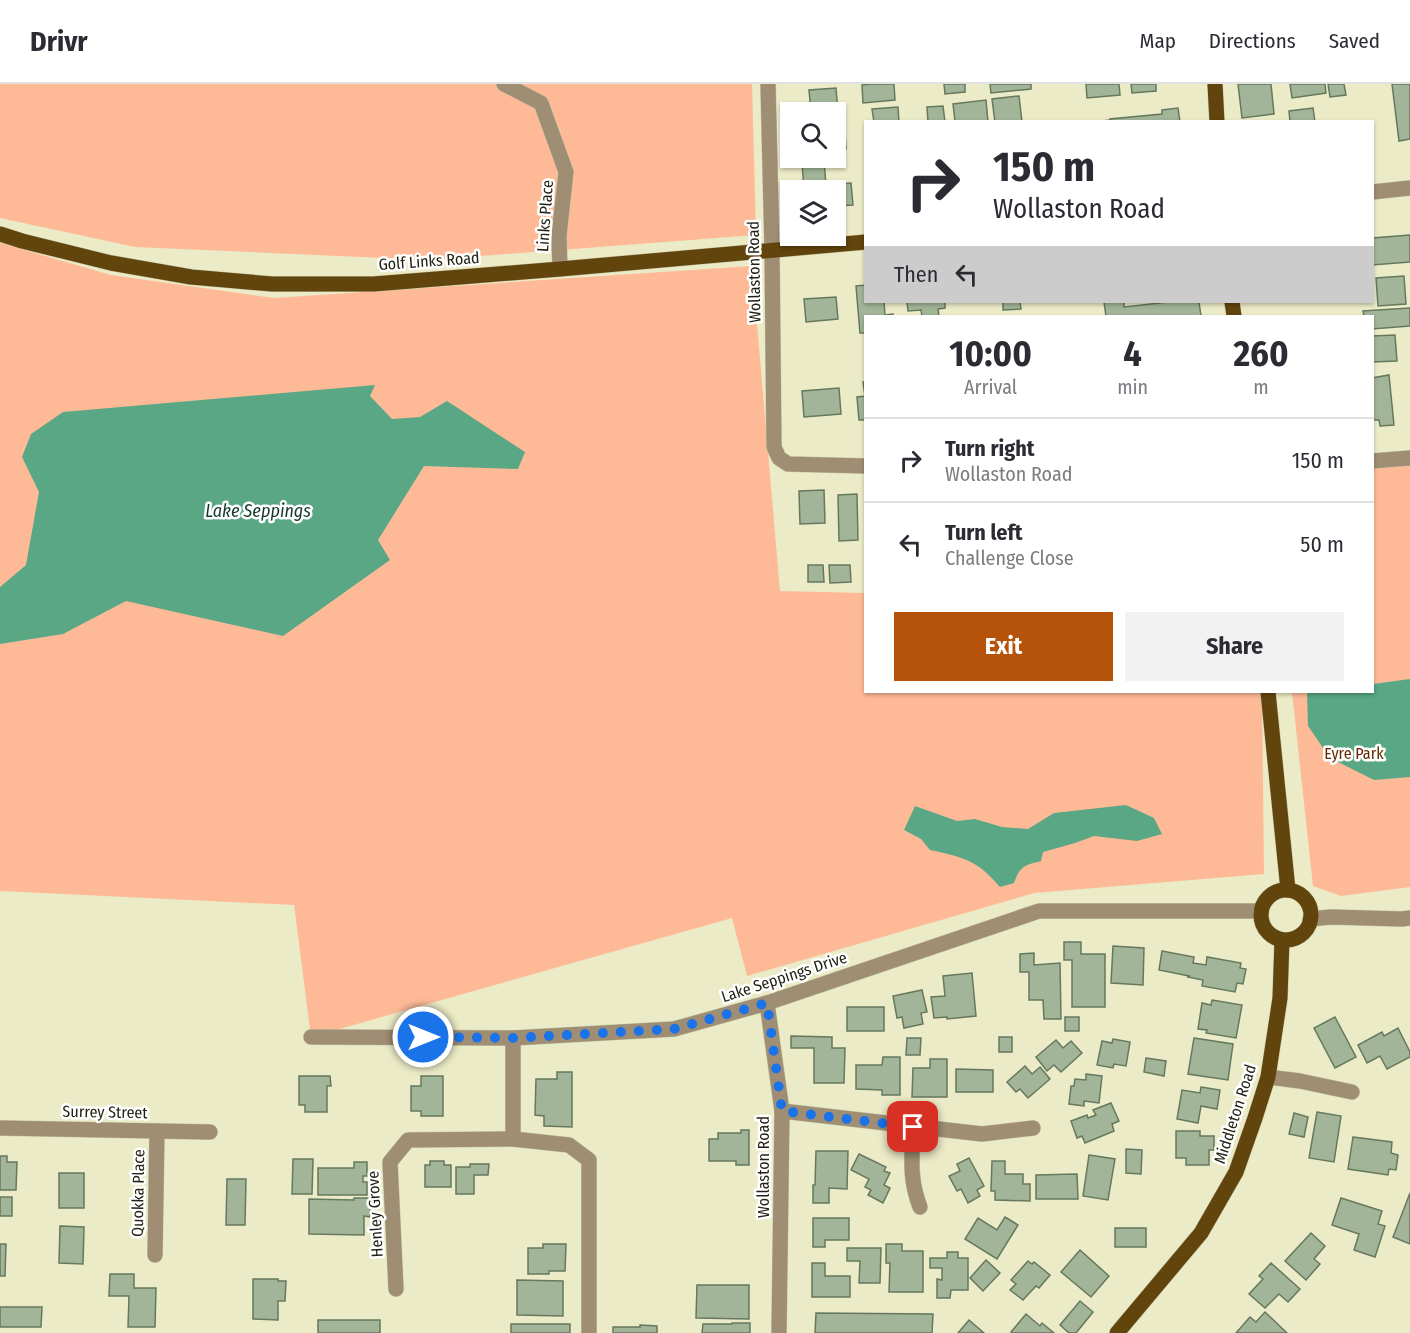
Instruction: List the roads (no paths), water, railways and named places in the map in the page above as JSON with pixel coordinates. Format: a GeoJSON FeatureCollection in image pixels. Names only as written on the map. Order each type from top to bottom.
{"type":"FeatureCollection","features":[{"type":"Feature","properties":{"kind":"main road"},"geometry":{"type":"LineString","coordinates":[[1215,84],[1217,120]]}},
{"type":"Feature","properties":{"kind":"main road","name":"Golf Links Road"},"geometry":{"type":"LineString","coordinates":[[0,234],[111,263],[191,277],[272,285],[374,284],[864,242]]}},
{"type":"Feature","properties":{"kind":"main road"},"geometry":{"type":"LineString","coordinates":[[1268,693],[1288,890]]}},
{"type":"Feature","properties":{"kind":"main road"},"geometry":{"type":"LineString","coordinates":[[1288,890],[1298,893],[1305,900],[1310,909],[1310,919],[1307,928],[1300,935],[1292,940],[1282,940],[1273,937],[1266,930],[1261,921],[1261,911],[1264,902],[1270,896],[1279,891],[1288,890]]}},
{"type":"Feature","properties":{"kind":"main road","name":"Middleton Road"},"geometry":{"type":"LineString","coordinates":[[1118,1333],[1201,1233],[1236,1172],[1268,1077],[1280,998],[1282,940]]}},
{"type":"Feature","properties":{"kind":"street","name":"Links Place"},"geometry":{"type":"LineString","coordinates":[[504,84],[541,104],[566,172],[559,236],[560,269]]}},
{"type":"Feature","properties":{"kind":"street","name":"Wollaston Road"},"geometry":{"type":"LineString","coordinates":[[768,84],[774,447],[779,458],[788,464],[864,466]]}},
{"type":"Feature","properties":{"kind":"street"},"geometry":{"type":"LineString","coordinates":[[1374,192],[1410,188]]}},
{"type":"Feature","properties":{"kind":"street"},"geometry":{"type":"LineString","coordinates":[[1374,461],[1410,458]]}},
{"type":"Feature","properties":{"kind":"street","name":"Lake Seppings Drive"},"geometry":{"type":"LineString","coordinates":[[311,1037],[513,1038],[674,1029],[767,1003],[1039,911],[1261,911]]}},
{"type":"Feature","properties":{"kind":"street"},"geometry":{"type":"LineString","coordinates":[[1310,919],[1410,918]]}},
{"type":"Feature","properties":{"kind":"street","name":"Wollaston Road"},"geometry":{"type":"LineString","coordinates":[[767,1003],[782,1111],[779,1333]]}},
{"type":"Feature","properties":{"kind":"street"},"geometry":{"type":"LineString","coordinates":[[513,1038],[513,1139]]}},
{"type":"Feature","properties":{"kind":"street"},"geometry":{"type":"LineString","coordinates":[[1268,1077],[1352,1092]]}},
{"type":"Feature","properties":{"kind":"street"},"geometry":{"type":"LineString","coordinates":[[782,1111],[982,1134],[1033,1128]]}},
{"type":"Feature","properties":{"kind":"street"},"geometry":{"type":"LineString","coordinates":[[913,1127],[911,1162],[914,1190],[920,1207]]}},
{"type":"Feature","properties":{"kind":"street","name":"Surrey Street"},"geometry":{"type":"LineString","coordinates":[[0,1128],[210,1132]]}},
{"type":"Feature","properties":{"kind":"street","name":"Quokka Place"},"geometry":{"type":"LineString","coordinates":[[155,1255],[157,1131]]}},
{"type":"Feature","properties":{"kind":"street","name":"Henley Grove"},"geometry":{"type":"LineString","coordinates":[[396,1289],[390,1162],[408,1140],[513,1139],[568,1145],[589,1160],[589,1333]]}},
{"type":"Feature","properties":{"kind":"water","name":"Lake Seppings"},"geometry":{"type":"Polygon","coordinates":[[[375,385],[370,396],[392,419],[420,417],[447,401],[525,452],[518,469],[424,466],[378,540],[390,560],[283,636],[126,601],[63,634],[0,644],[0,587],[26,565],[39,492],[22,457],[31,434],[63,412],[375,385]]]}},
{"type":"Feature","properties":{"kind":"water"},"geometry":{"type":"Polygon","coordinates":[[[1410,679],[1410,777],[1374,780],[1330,758],[1308,726],[1307,693],[1374,693],[1374,684],[1410,679]]]}},
{"type":"Feature","properties":{"kind":"water"},"geometry":{"type":"Polygon","coordinates":[[[1126,805],[1154,818],[1162,834],[1137,841],[1094,836],[1043,852],[1041,861],[1024,867],[1018,873],[1014,883],[1000,887],[976,865],[952,855],[930,850],[921,839],[904,830],[915,806],[957,821],[975,819],[1002,827],[1028,829],[1054,813],[1126,805]]]}},
{"type":"Feature","properties":{"kind":"park label","name":"Eyre Park"},"geometry":{"type":"Point","coordinates":[1354,753]}}]}
